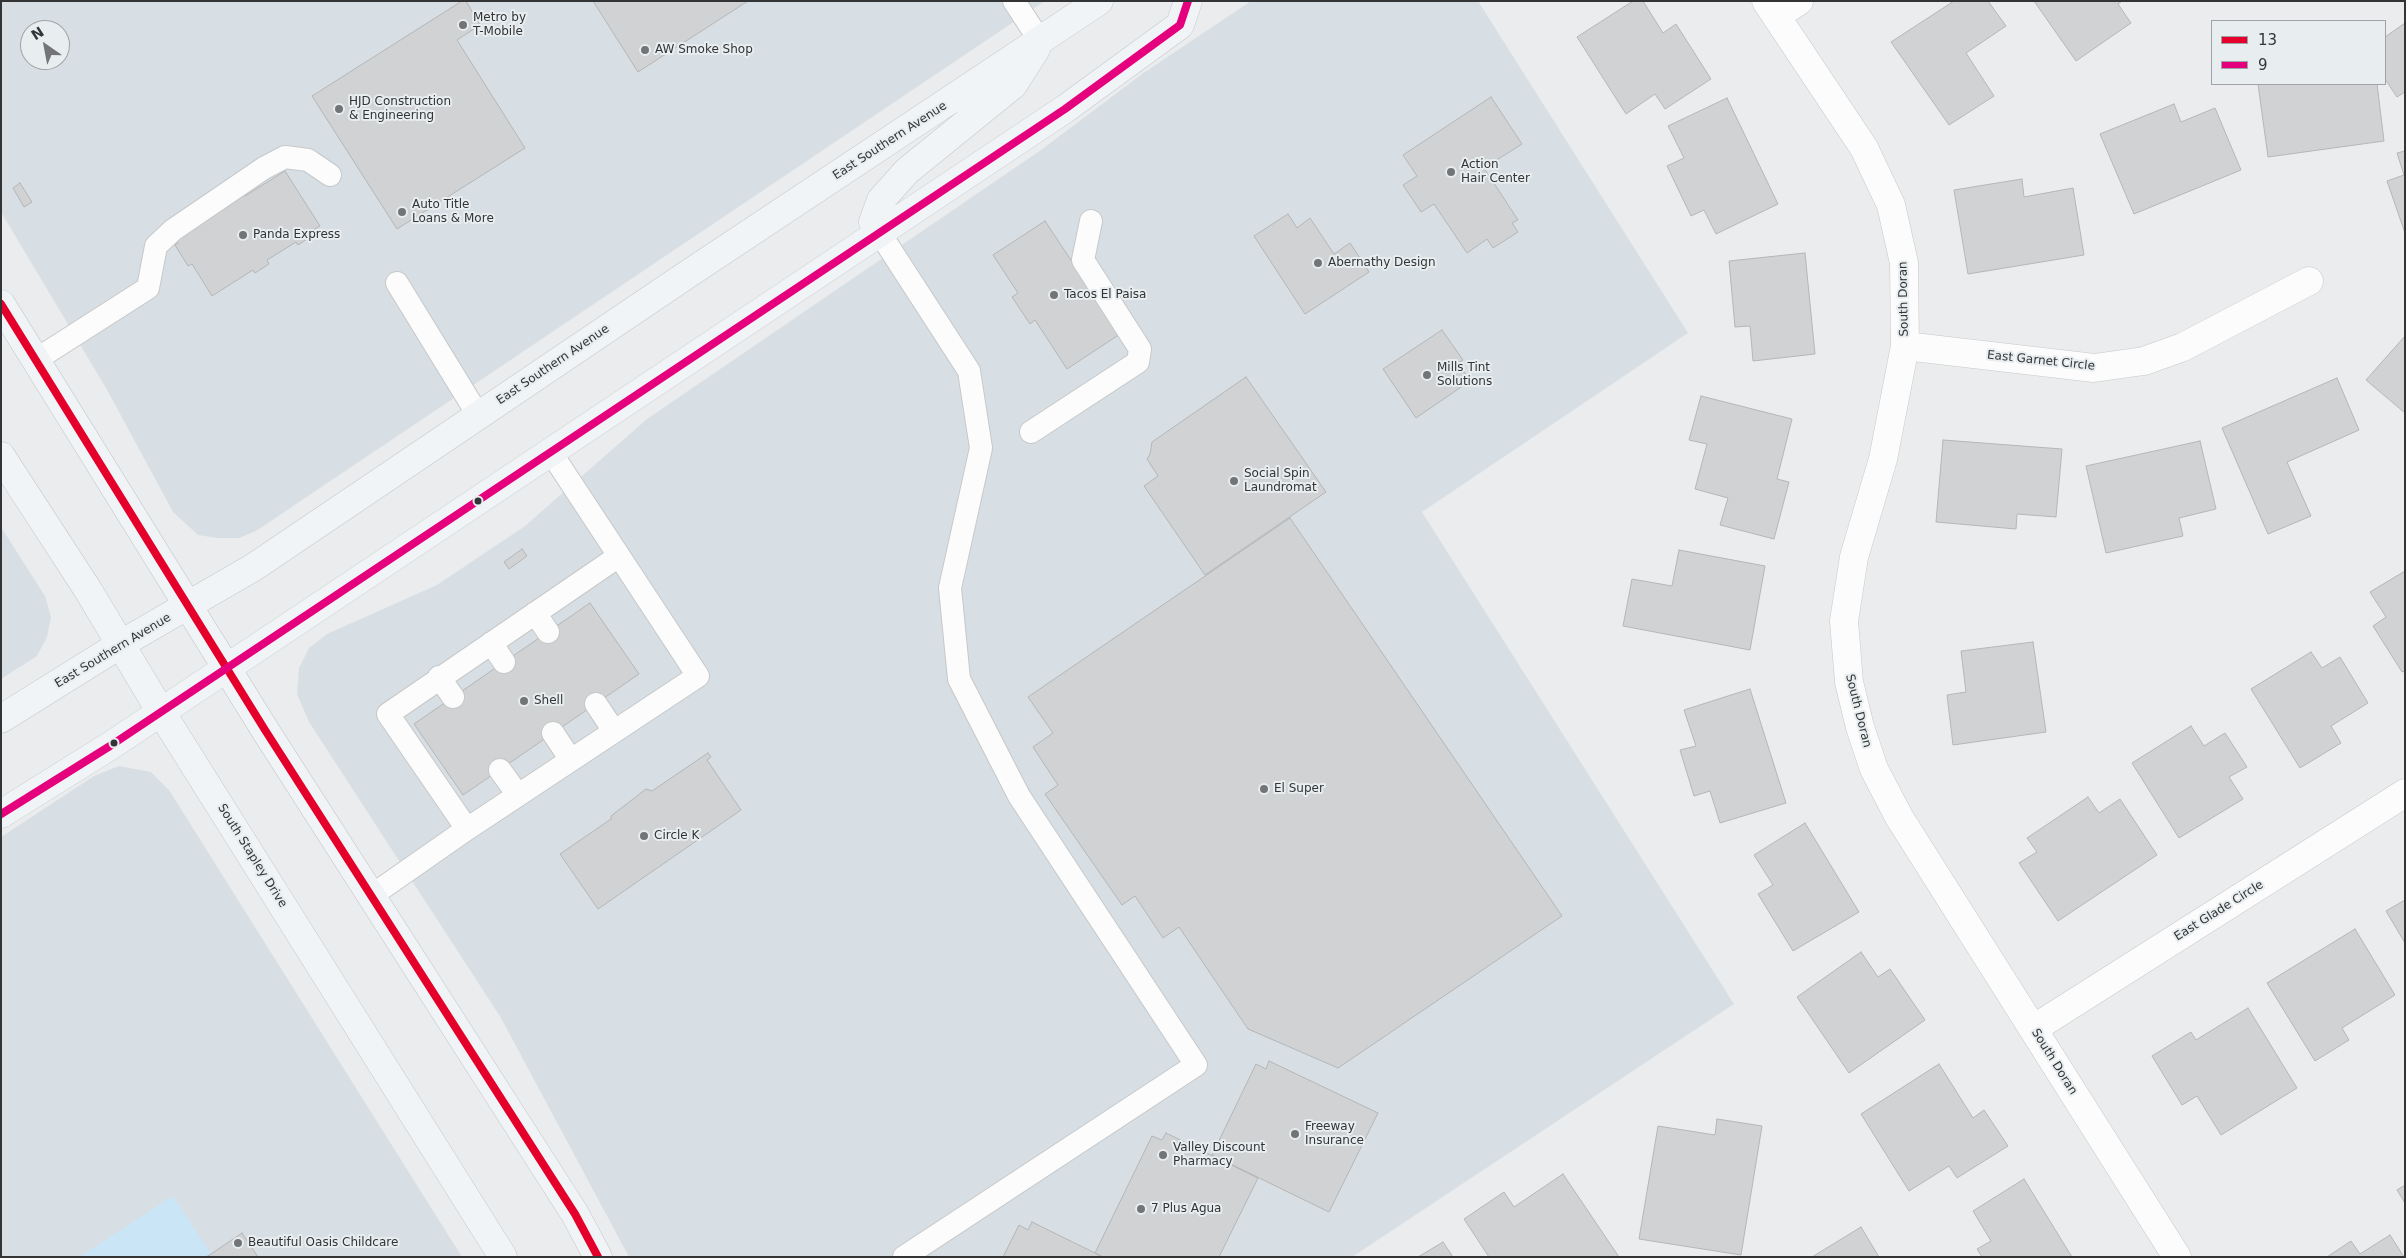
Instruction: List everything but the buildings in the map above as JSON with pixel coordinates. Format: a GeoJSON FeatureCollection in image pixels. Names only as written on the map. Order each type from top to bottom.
{"type":"FeatureCollection","features":[{"type":"Feature","properties":{"kind":"main road","name":"East Southern Avenue"},"geometry":{"type":"LineString","coordinates":[[1,719],[121,644],[254,567],[478,414],[1099,1]]}},
{"type":"Feature","properties":{"kind":"main road"},"geometry":{"type":"LineString","coordinates":[[1,814],[110,746],[1065,109],[1180,25],[1188,1]]}},
{"type":"Feature","properties":{"kind":"main road"},"geometry":{"type":"LineString","coordinates":[[879,232],[873,222],[882,200],[907,171],[1013,84],[1040,41]]}},
{"type":"Feature","properties":{"kind":"main road"},"geometry":{"type":"LineString","coordinates":[[1,304],[228,666],[265,730],[575,1214],[598,1257]]}},
{"type":"Feature","properties":{"kind":"main road","name":"South Stapley Drive"},"geometry":{"type":"LineString","coordinates":[[1,456],[504,1255]]}},
{"type":"Feature","properties":{"kind":"street"},"geometry":{"type":"LineString","coordinates":[[1771,9],[1799,1]]}},
{"type":"Feature","properties":{"kind":"street","name":"South Doran"},"geometry":{"type":"LineString","coordinates":[[1771,9],[1864,148],[1891,205],[1904,263],[1905,346],[1883,459],[1854,557],[1844,622],[1849,682],[1860,727],[1874,769],[1899,817],[2177,1257]]}},
{"type":"Feature","properties":{"kind":"street","name":"East Garnet Circle"},"geometry":{"type":"LineString","coordinates":[[1905,346],[2094,368],[2144,360],[2183,347],[2309,281]]}},
{"type":"Feature","properties":{"kind":"street","name":"East Glade Circle"},"geometry":{"type":"LineString","coordinates":[[2033,1029],[2405,793]]}},
{"type":"Feature","properties":{"kind":"lane"},"geometry":{"type":"LineString","coordinates":[[1014,1],[1040,41]]}},
{"type":"Feature","properties":{"kind":"lane"},"geometry":{"type":"LineString","coordinates":[[36,359],[148,288],[156,246],[172,230],[264,168],[285,157],[308,160],[330,175]]}},
{"type":"Feature","properties":{"kind":"lane"},"geometry":{"type":"LineString","coordinates":[[1030,432],[1138,362],[1140,349],[1083,260],[1091,221]]}},
{"type":"Feature","properties":{"kind":"lane"},"geometry":{"type":"LineString","coordinates":[[879,232],[969,371],[981,448],[950,588],[959,679],[1019,796],[1196,1065],[904,1257]]}},
{"type":"Feature","properties":{"kind":"lane"},"geometry":{"type":"LineString","coordinates":[[397,283],[478,414]]}},
{"type":"Feature","properties":{"kind":"lane"},"geometry":{"type":"LineString","coordinates":[[371,896],[518,795],[698,676],[550,451]]}},
{"type":"Feature","properties":{"kind":"lane"},"geometry":{"type":"LineString","coordinates":[[468,829],[388,714],[619,556]]}},
{"type":"Feature","properties":{"kind":"lane"},"geometry":{"type":"LineString","coordinates":[[535,613],[548,632]]}},
{"type":"Feature","properties":{"kind":"lane"},"geometry":{"type":"LineString","coordinates":[[492,643],[504,662]]}},
{"type":"Feature","properties":{"kind":"lane"},"geometry":{"type":"LineString","coordinates":[[440,677],[453,697]]}},
{"type":"Feature","properties":{"kind":"lane"},"geometry":{"type":"LineString","coordinates":[[596,704],[614,731]]}},
{"type":"Feature","properties":{"kind":"lane"},"geometry":{"type":"LineString","coordinates":[[553,733],[571,760]]}},
{"type":"Feature","properties":{"kind":"lane"},"geometry":{"type":"LineString","coordinates":[[500,770],[518,795]]}},
{"type":"Feature","properties":{"kind":"shaded area"},"geometry":{"type":"Polygon","coordinates":[[[1,1],[1045,1],[256,531],[239,538],[217,538],[198,535],[173,512],[106,388],[1,212],[1,1]]]}},
{"type":"Feature","properties":{"kind":"shaded area"},"geometry":{"type":"Polygon","coordinates":[[[1251,1],[1478,1],[1688,333],[1422,512],[1734,1004],[1352,1257],[629,1257],[501,1018],[309,722],[297,694],[299,668],[309,648],[327,634],[437,585],[525,526],[647,419],[1041,150],[1142,74],[1251,1]]]}},
{"type":"Feature","properties":{"kind":"shaded area"},"geometry":{"type":"Polygon","coordinates":[[[1,527],[45,596],[51,617],[47,637],[37,656],[1,679],[1,527]]]}},
{"type":"Feature","properties":{"kind":"shaded area"},"geometry":{"type":"Polygon","coordinates":[[[119,766],[151,772],[169,790],[462,1257],[1,1257],[1,837],[94,776],[119,766]]]}},
{"type":"Feature","properties":{"kind":"shaded area"},"geometry":{"type":"Polygon","coordinates":[[[173,1196],[211,1254],[206,1257],[79,1257],[173,1196]]]}},
{"type":"Feature","properties":{"kind":"transit line","name":"9"},"geometry":{"type":"LineString","coordinates":[[1,814],[110,746],[1065,109],[1180,25],[1188,1]]}},
{"type":"Feature","properties":{"kind":"transit line","name":"13"},"geometry":{"type":"LineString","coordinates":[[1,304],[265,730],[575,1214],[598,1257]]}},
{"type":"Feature","properties":{"kind":"place","name":"Metro by T-Mobile"},"geometry":{"type":"Point","coordinates":[463,25]}},
{"type":"Feature","properties":{"kind":"place","name":"AW Smoke Shop"},"geometry":{"type":"Point","coordinates":[645,50]}},
{"type":"Feature","properties":{"kind":"place","name":"HJD Construction & Engineering"},"geometry":{"type":"Point","coordinates":[339,109]}},
{"type":"Feature","properties":{"kind":"place","name":"Action Hair Center"},"geometry":{"type":"Point","coordinates":[1451,172]}},
{"type":"Feature","properties":{"kind":"place","name":"Auto Title Loans & More"},"geometry":{"type":"Point","coordinates":[402,212]}},
{"type":"Feature","properties":{"kind":"place","name":"Panda Express"},"geometry":{"type":"Point","coordinates":[243,235]}},
{"type":"Feature","properties":{"kind":"place","name":"Abernathy Design"},"geometry":{"type":"Point","coordinates":[1318,263]}},
{"type":"Feature","properties":{"kind":"place","name":"Tacos El Paisa"},"geometry":{"type":"Point","coordinates":[1054,295]}},
{"type":"Feature","properties":{"kind":"place","name":"Mills Tint Solutions"},"geometry":{"type":"Point","coordinates":[1427,375]}},
{"type":"Feature","properties":{"kind":"place","name":"Social Spin Laundromat"},"geometry":{"type":"Point","coordinates":[1234,481]}},
{"type":"Feature","properties":{"kind":"place","name":"Shell"},"geometry":{"type":"Point","coordinates":[524,701]}},
{"type":"Feature","properties":{"kind":"place","name":"El Super"},"geometry":{"type":"Point","coordinates":[1264,789]}},
{"type":"Feature","properties":{"kind":"place","name":"Circle K"},"geometry":{"type":"Point","coordinates":[644,836]}},
{"type":"Feature","properties":{"kind":"place","name":"Freeway Insurance"},"geometry":{"type":"Point","coordinates":[1295,1134]}},
{"type":"Feature","properties":{"kind":"place","name":"Valley Discount Pharmacy"},"geometry":{"type":"Point","coordinates":[1163,1155]}},
{"type":"Feature","properties":{"kind":"place","name":"7 Plus Agua"},"geometry":{"type":"Point","coordinates":[1141,1209]}},
{"type":"Feature","properties":{"kind":"place","name":"Beautiful Oasis Childcare"},"geometry":{"type":"Point","coordinates":[238,1243]}}]}
